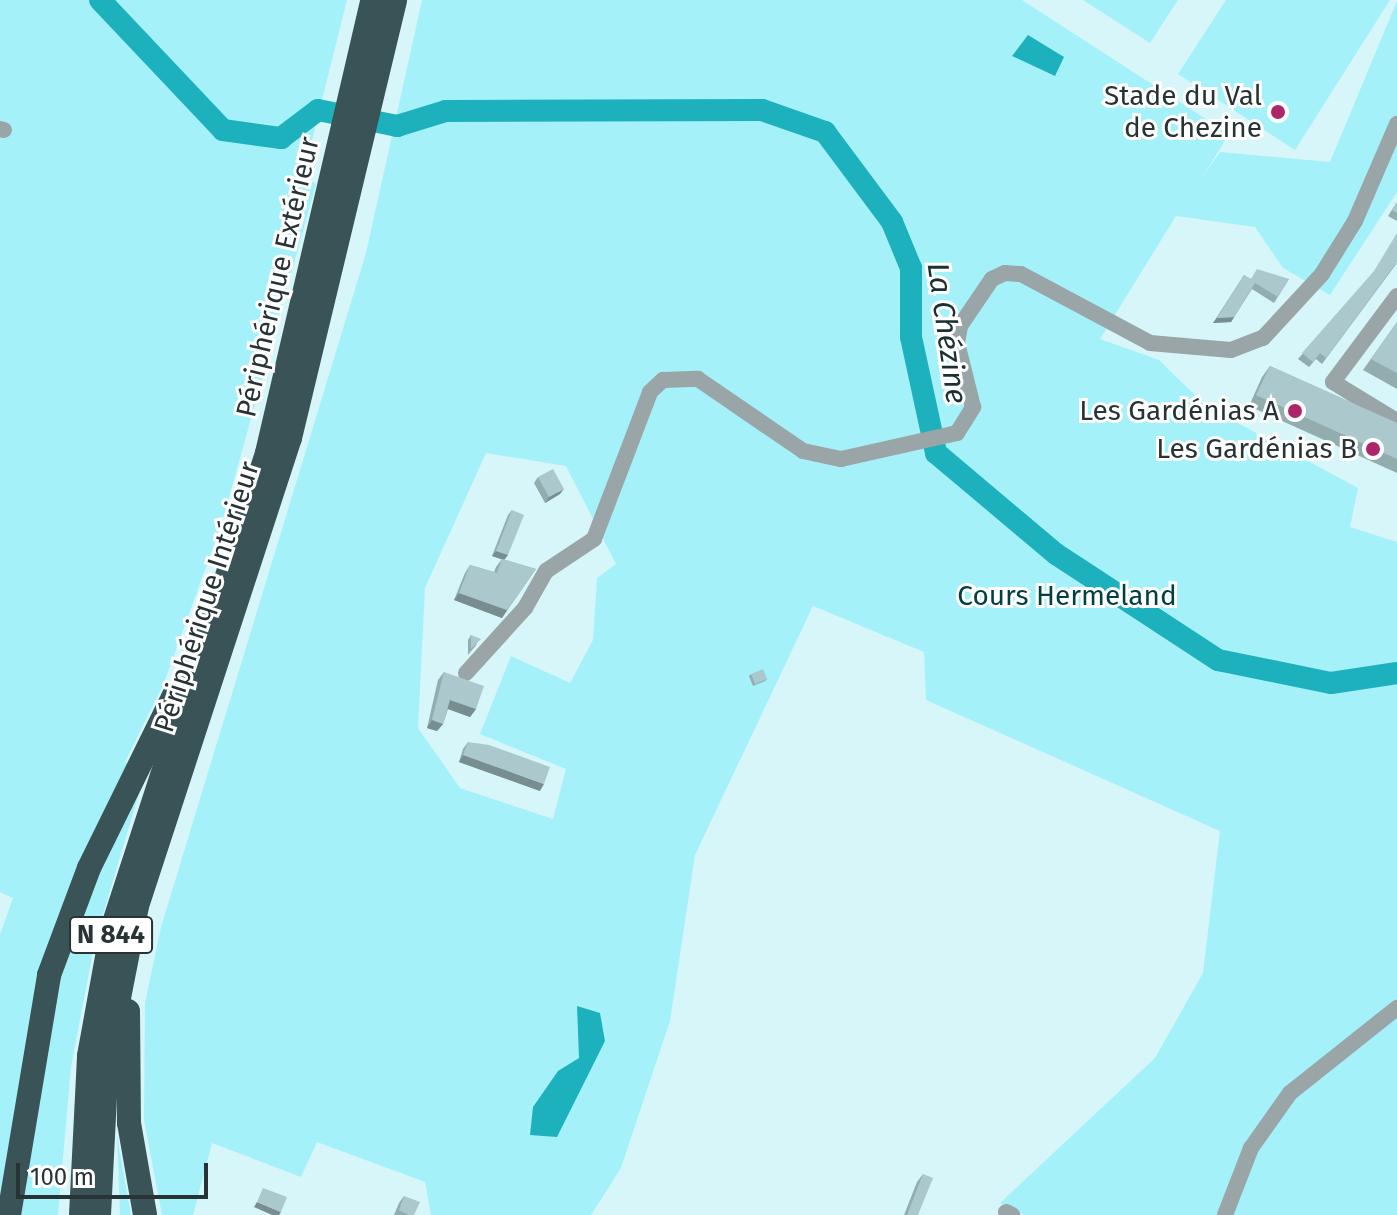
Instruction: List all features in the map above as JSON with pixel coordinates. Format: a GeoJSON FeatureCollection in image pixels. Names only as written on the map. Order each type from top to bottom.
{"type":"FeatureCollection","features":[{"type":"Feature","properties":{"kind":"highway","name":"N 844"},"geometry":{"type":"LineString","coordinates":[[367,75],[372,0]]}},
{"type":"Feature","properties":{"kind":"highway","name":"Périphérique Intérieur"},"geometry":{"type":"LineString","coordinates":[[99,1215],[105,1084],[128,942],[264,527],[367,75],[395,0]]}},
{"type":"Feature","properties":{"kind":"highway","name":"Périphérique Extérieur"},"geometry":{"type":"LineString","coordinates":[[81,1215],[86,1087],[106,957],[284,390],[343,186]]}},
{"type":"Feature","properties":{"kind":"highway"},"geometry":{"type":"LineString","coordinates":[[9,1215],[49,975],[89,868],[185,674],[198,667]]}},
{"type":"Feature","properties":{"kind":"highway"},"geometry":{"type":"LineString","coordinates":[[128,942],[135,962],[129,1123],[145,1215]]}},
{"type":"Feature","properties":{"kind":"street"},"geometry":{"type":"LineString","coordinates":[[466,673],[525,608],[546,571],[594,539],[650,392],[663,380],[698,379],[803,451],[860,459],[948,436],[967,423],[973,407],[957,343],[960,326],[992,279],[1021,274],[1150,343],[1206,353],[1241,346],[1286,317],[1322,274],[1355,221],[1397,124]]}},
{"type":"Feature","properties":{"kind":"street"},"geometry":{"type":"LineString","coordinates":[[1397,296],[1333,382],[1397,421]]}},
{"type":"Feature","properties":{"kind":"street"},"geometry":{"type":"LineString","coordinates":[[1225,1215],[1251,1148],[1290,1093],[1397,1008]]}},
{"type":"Feature","properties":{"kind":"green space"},"geometry":{"type":"Polygon","coordinates":[[[0,0],[347,0],[303,176],[316,184],[222,523],[164,683],[125,762],[146,770],[95,941],[71,1067],[58,1215],[0,1215],[0,935],[13,898],[0,892],[0,0]]]}},
{"type":"Feature","properties":{"kind":"green space","name":"Cours Hermeland"},"geometry":{"type":"Polygon","coordinates":[[[422,0],[1022,0],[1229,134],[1202,178],[1220,152],[1330,162],[1397,1],[1397,192],[1330,295],[1283,268],[1255,227],[1176,216],[1100,339],[1159,360],[1206,406],[1358,488],[1350,527],[1397,542],[1397,1215],[1024,1215],[1000,1203],[1155,1058],[1203,973],[1220,831],[926,700],[924,652],[813,606],[695,855],[670,1021],[621,1168],[591,1215],[431,1215],[425,1182],[317,1142],[301,1177],[212,1143],[193,1215],[162,1215],[144,1120],[145,1003],[161,927],[366,253],[422,0]],[[486,453],[425,588],[418,728],[460,788],[553,819],[566,769],[480,734],[511,656],[570,683],[593,640],[597,578],[616,564],[566,466],[486,453]]]}},
{"type":"Feature","properties":{"kind":"green space"},"geometry":{"type":"Polygon","coordinates":[[[1083,0],[1178,0],[1150,43],[1083,0]]]}},
{"type":"Feature","properties":{"kind":"green space","name":"Stade du Val de Chezine"},"geometry":{"type":"Polygon","coordinates":[[[1226,0],[1390,0],[1295,150],[1178,74],[1226,0]]]}},
{"type":"Feature","properties":{"kind":"green space"},"geometry":{"type":"Polygon","coordinates":[[[117,1136],[131,1215],[120,1215],[117,1136]]]}},
{"type":"Feature","properties":{"kind":"shaded area"},"geometry":{"type":"Polygon","coordinates":[[[1028,35],[1064,57],[1055,76],[1012,56],[1028,35]]]}},
{"type":"Feature","properties":{"kind":"shaded area"},"geometry":{"type":"Polygon","coordinates":[[[577,1006],[600,1013],[605,1041],[557,1137],[530,1135],[533,1107],[558,1071],[579,1058],[577,1006]]]}},
{"type":"Feature","properties":{"kind":"building"},"geometry":{"type":"Polygon","coordinates":[[[1397,233],[1397,262],[1326,358],[1320,353],[1313,362],[1302,353],[1374,271],[1397,233]]]}},
{"type":"Feature","properties":{"kind":"building"},"geometry":{"type":"Polygon","coordinates":[[[1257,269],[1289,279],[1278,297],[1255,283],[1234,317],[1217,318],[1244,275],[1251,279],[1257,269]]]}},
{"type":"Feature","properties":{"kind":"building"},"geometry":{"type":"Polygon","coordinates":[[[1397,322],[1397,373],[1371,359],[1397,322]]]}},
{"type":"Feature","properties":{"kind":"building"},"geometry":{"type":"Polygon","coordinates":[[[1270,366],[1397,423],[1397,459],[1256,395],[1270,366]]]}},
{"type":"Feature","properties":{"kind":"building"},"geometry":{"type":"Polygon","coordinates":[[[553,469],[564,489],[549,497],[538,477],[553,469]]]}},
{"type":"Feature","properties":{"kind":"building"},"geometry":{"type":"Polygon","coordinates":[[[512,510],[524,515],[508,555],[496,551],[512,510]]]}},
{"type":"Feature","properties":{"kind":"building"},"geometry":{"type":"Polygon","coordinates":[[[502,559],[536,569],[507,610],[459,593],[470,565],[497,573],[502,559]]]}},
{"type":"Feature","properties":{"kind":"building"},"geometry":{"type":"Polygon","coordinates":[[[471,635],[481,639],[471,649],[471,635]]]}},
{"type":"Feature","properties":{"kind":"building"},"geometry":{"type":"Polygon","coordinates":[[[763,669],[767,679],[755,684],[751,674],[763,669]]]}},
{"type":"Feature","properties":{"kind":"building"},"geometry":{"type":"Polygon","coordinates":[[[444,672],[484,686],[476,709],[450,700],[443,724],[432,720],[444,672]]]}},
{"type":"Feature","properties":{"kind":"building"},"geometry":{"type":"Polygon","coordinates":[[[468,742],[489,745],[550,767],[544,784],[463,755],[468,742]]]}},
{"type":"Feature","properties":{"kind":"building"},"geometry":{"type":"Polygon","coordinates":[[[923,1174],[933,1178],[918,1215],[907,1215],[923,1174]]]}},
{"type":"Feature","properties":{"kind":"building"},"geometry":{"type":"Polygon","coordinates":[[[263,1188],[287,1197],[281,1212],[257,1202],[263,1188]]]}},
{"type":"Feature","properties":{"kind":"building"},"geometry":{"type":"Polygon","coordinates":[[[404,1196],[420,1202],[414,1215],[399,1210],[404,1196]]]}},
{"type":"Feature","properties":{"kind":"waterway","name":"La Chézine"},"geometry":{"type":"LineString","coordinates":[[100,0],[223,130],[281,138],[318,110],[397,126],[446,111],[762,110],[825,132],[892,222],[911,268],[911,337],[936,453],[1056,554],[1218,660],[1331,683],[1397,673]]}},
{"type":"Feature","properties":{"kind":"place","name":"Stade du Val de Chezine"},"geometry":{"type":"Point","coordinates":[1278,112]}},
{"type":"Feature","properties":{"kind":"place","name":"Les Gardénias A"},"geometry":{"type":"Point","coordinates":[1295,411]}},
{"type":"Feature","properties":{"kind":"place","name":"Les Gardénias B"},"geometry":{"type":"Point","coordinates":[1373,449]}}]}
